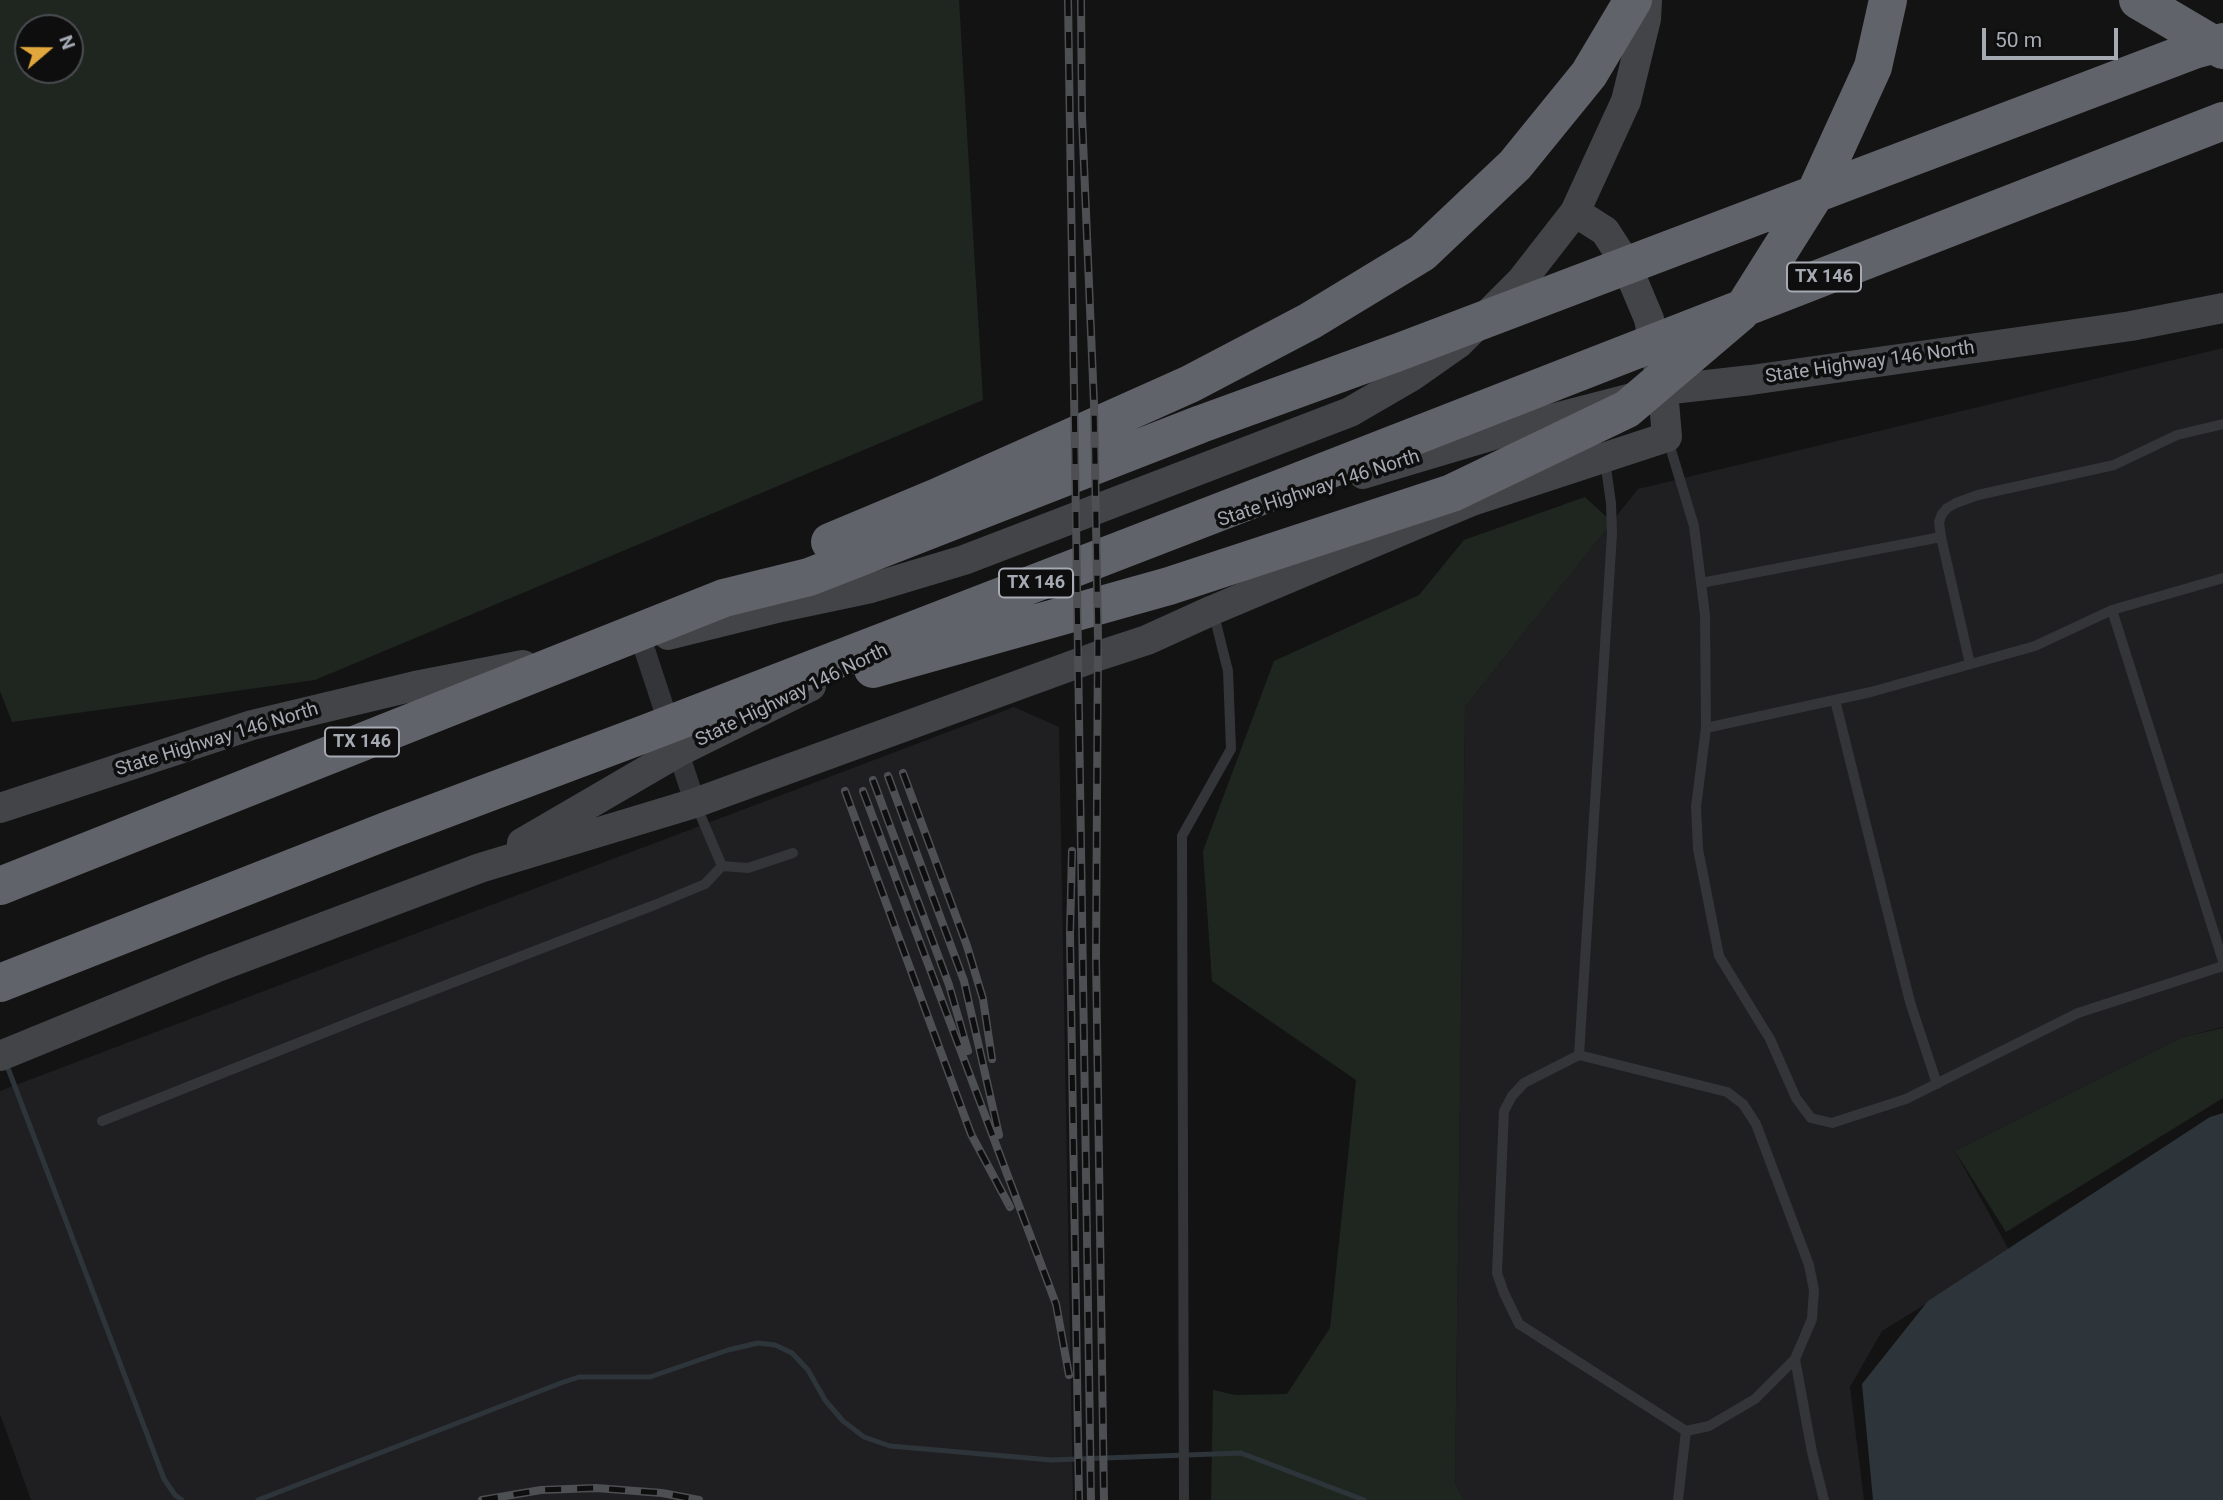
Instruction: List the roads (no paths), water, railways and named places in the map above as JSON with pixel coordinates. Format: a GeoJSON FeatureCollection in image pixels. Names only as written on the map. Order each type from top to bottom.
{"type":"FeatureCollection","features":[{"type":"Feature","properties":{"kind":"highway"},"geometry":{"type":"LineString","coordinates":[[724,598],[803,552],[935,498],[1190,384],[1310,321],[1422,254],[1523,155],[1589,74],[1633,0]]}},
{"type":"Feature","properties":{"kind":"highway"},"geometry":{"type":"LineString","coordinates":[[647,733],[1169,586],[1451,493],[1627,409],[1741,312],[1814,196],[1874,66],[1888,0]]}},
{"type":"Feature","properties":{"kind":"highway"},"geometry":{"type":"LineString","coordinates":[[2138,0],[2213,47]]}},
{"type":"Feature","properties":{"kind":"highway","name":"TX 146"},"geometry":{"type":"LineString","coordinates":[[0,886],[724,598],[809,577],[1201,424],[2213,47]]}},
{"type":"Feature","properties":{"kind":"highway","name":"TX 146"},"geometry":{"type":"LineString","coordinates":[[0,983],[2223,121]]}},
{"type":"Feature","properties":{"kind":"main road","name":"State Highway 146 North"},"geometry":{"type":"LineString","coordinates":[[0,808],[252,725],[415,686],[642,642],[871,588],[964,560],[1350,412],[1412,376],[1459,343],[1522,280],[1575,212],[1626,102],[1646,19],[1647,0]]}},
{"type":"Feature","properties":{"kind":"main road"},"geometry":{"type":"LineString","coordinates":[[1575,212],[1605,231],[1625,262],[1649,319],[1663,390],[1667,437]]}},
{"type":"Feature","properties":{"kind":"main road","name":"State Highway 146 North"},"geometry":{"type":"LineString","coordinates":[[480,867],[680,751],[959,612],[1256,508],[1524,426],[1663,390],[2131,326],[2223,308]]}},
{"type":"Feature","properties":{"kind":"main road","name":"State Highway 146 North"},"geometry":{"type":"LineString","coordinates":[[0,1056],[215,968],[480,867],[695,803],[1147,640],[1472,501],[1667,437]]}},
{"type":"Feature","properties":{"kind":"street"},"geometry":{"type":"LineString","coordinates":[[642,642],[695,803]]}},
{"type":"Feature","properties":{"kind":"lane"},"geometry":{"type":"LineString","coordinates":[[1970,664],[1941,537],[1939,522],[1947,508],[1978,495],[2114,465],[2177,435],[2223,424]]}},
{"type":"Feature","properties":{"kind":"lane"},"geometry":{"type":"LineString","coordinates":[[1667,437],[1694,526],[1705,615],[1706,728],[1696,807],[1698,839],[1719,956],[1770,1039],[1796,1098],[1811,1118],[1832,1123],[1906,1099],[2078,1013],[2223,963],[2112,611]]}},
{"type":"Feature","properties":{"kind":"lane"},"geometry":{"type":"LineString","coordinates":[[1579,1055],[1612,534],[1605,458]]}},
{"type":"Feature","properties":{"kind":"lane"},"geometry":{"type":"LineString","coordinates":[[1701,583],[1941,537]]}},
{"type":"Feature","properties":{"kind":"lane"},"geometry":{"type":"LineString","coordinates":[[1706,728],[1835,701],[2035,646],[2112,611],[2223,578]]}},
{"type":"Feature","properties":{"kind":"lane"},"geometry":{"type":"LineString","coordinates":[[1184,1500],[1182,836],[1231,749],[1228,671],[1213,610]]}},
{"type":"Feature","properties":{"kind":"lane"},"geometry":{"type":"LineString","coordinates":[[1835,701],[1910,1002],[1937,1084]]}},
{"type":"Feature","properties":{"kind":"lane"},"geometry":{"type":"LineString","coordinates":[[695,803],[722,866]]}},
{"type":"Feature","properties":{"kind":"lane"},"geometry":{"type":"LineString","coordinates":[[722,866],[748,868],[793,853]]}},
{"type":"Feature","properties":{"kind":"lane"},"geometry":{"type":"LineString","coordinates":[[102,1121],[669,899],[705,884],[722,866]]}},
{"type":"Feature","properties":{"kind":"lane"},"geometry":{"type":"LineString","coordinates":[[1579,1055],[1727,1092],[1743,1104],[1756,1124],[1809,1265],[1814,1290],[1812,1319],[1795,1359],[1755,1399],[1709,1426],[1686,1431],[1519,1324],[1497,1273],[1504,1111],[1512,1096],[1524,1083],[1579,1055]]}},
{"type":"Feature","properties":{"kind":"lane"},"geometry":{"type":"LineString","coordinates":[[1795,1359],[1824,1500]]}},
{"type":"Feature","properties":{"kind":"lane"},"geometry":{"type":"LineString","coordinates":[[1678,1500],[1686,1431]]}},
{"type":"Feature","properties":{"kind":"waterway"},"geometry":{"type":"LineString","coordinates":[[6,1063],[164,1479],[182,1500]]}},
{"type":"Feature","properties":{"kind":"waterway"},"geometry":{"type":"LineString","coordinates":[[258,1500],[579,1377],[650,1377],[728,1350],[758,1343],[775,1345],[792,1353],[808,1370],[825,1400],[843,1421],[864,1437],[890,1446],[1051,1460],[1241,1453],[1364,1500]]}},
{"type":"Feature","properties":{"kind":"railway"},"geometry":{"type":"LineString","coordinates":[[1068,0],[1091,1500]]}},
{"type":"Feature","properties":{"kind":"railway"},"geometry":{"type":"LineString","coordinates":[[1081,0],[1082,117],[1094,404],[1098,639],[1096,957],[1104,1500]]}},
{"type":"Feature","properties":{"kind":"railway"},"geometry":{"type":"LineString","coordinates":[[903,773],[967,946],[983,999],[992,1059]]}},
{"type":"Feature","properties":{"kind":"railway"},"geometry":{"type":"LineString","coordinates":[[888,776],[964,981],[999,1135]]}},
{"type":"Feature","properties":{"kind":"railway"},"geometry":{"type":"LineString","coordinates":[[873,780],[949,985],[968,1051]]}},
{"type":"Feature","properties":{"kind":"railway"},"geometry":{"type":"LineString","coordinates":[[845,791],[971,1134],[1010,1207]]}},
{"type":"Feature","properties":{"kind":"railway"},"geometry":{"type":"LineString","coordinates":[[863,791],[1056,1304],[1069,1375]]}},
{"type":"Feature","properties":{"kind":"railway"},"geometry":{"type":"LineString","coordinates":[[1072,851],[1070,934],[1079,1500]]}},
{"type":"Feature","properties":{"kind":"railway"},"geometry":{"type":"LineString","coordinates":[[482,1500],[541,1490],[596,1488],[662,1493],[699,1500]]}}]}
